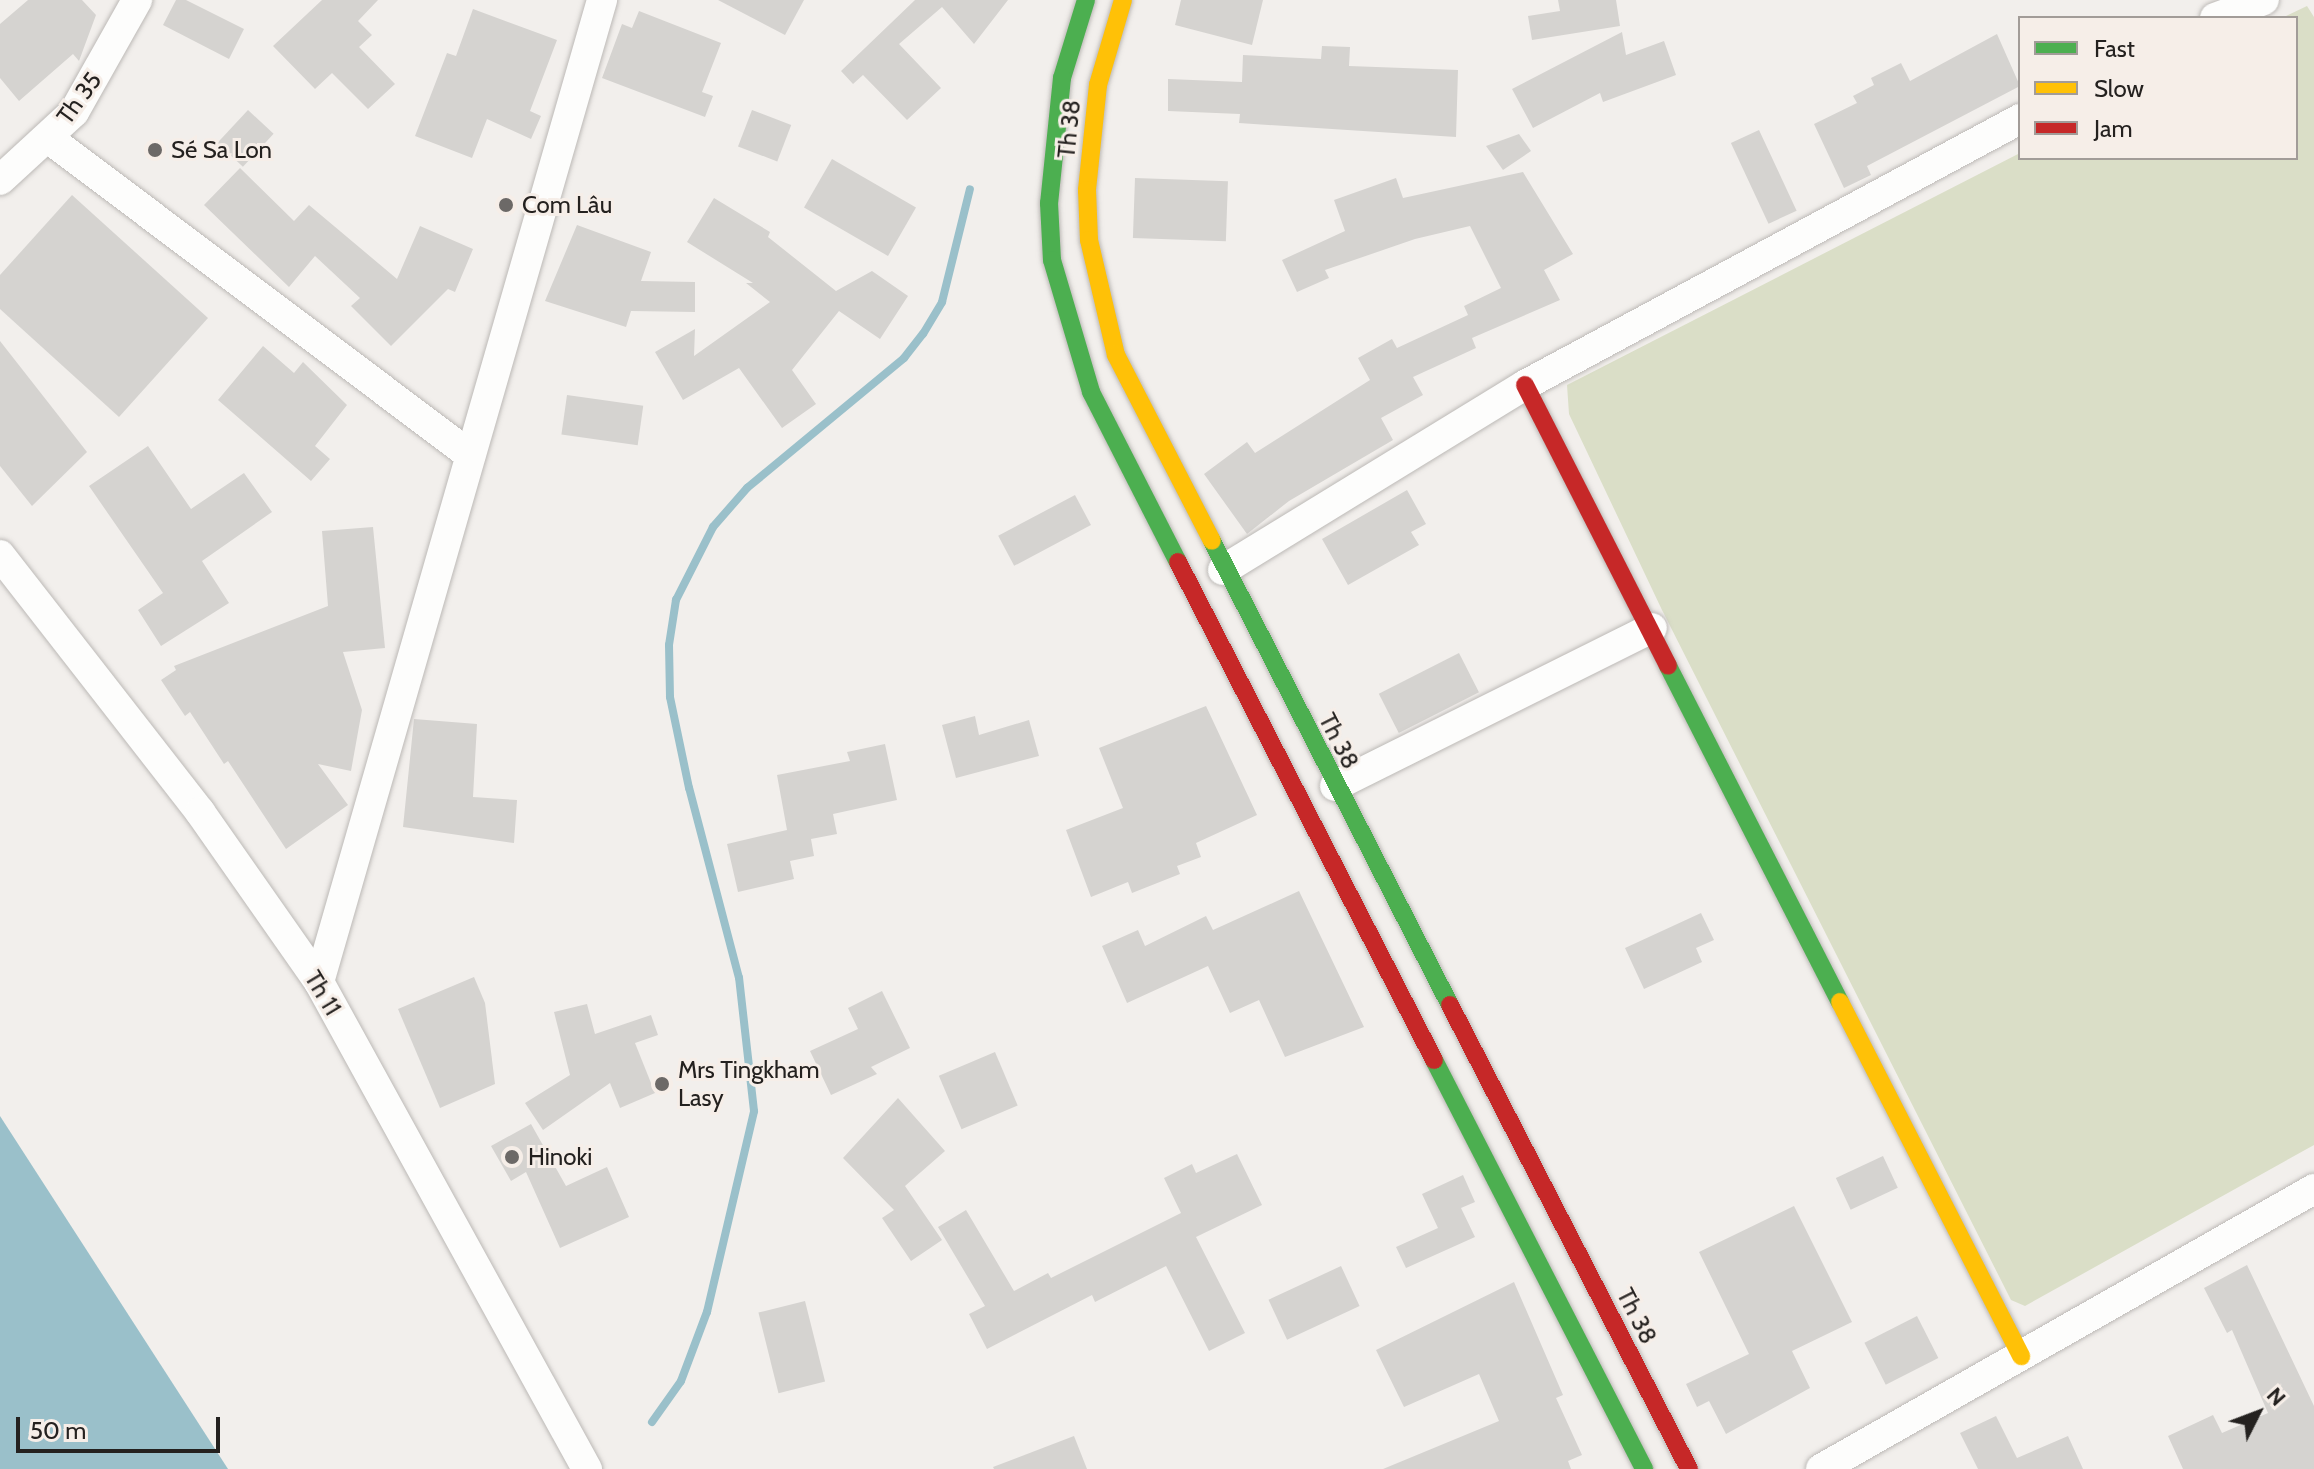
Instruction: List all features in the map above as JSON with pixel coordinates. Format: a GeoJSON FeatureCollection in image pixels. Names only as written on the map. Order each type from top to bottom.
{"type":"FeatureCollection","features":[{"type":"Feature","properties":{"kind":"street","name":"Th 35"},"geometry":{"type":"LineString","coordinates":[[0,180],[48,138],[90,90],[137,0]]}},
{"type":"Feature","properties":{"kind":"street"},"geometry":{"type":"LineString","coordinates":[[319,982],[602,0]]}},
{"type":"Feature","properties":{"kind":"street","name":"Th 38"},"geometry":{"type":"LineString","coordinates":[[1086,0],[1062,78],[1049,203],[1052,260],[1091,392],[1644,1469]]}},
{"type":"Feature","properties":{"kind":"street","name":"Th 38"},"geometry":{"type":"LineString","coordinates":[[1123,0],[1098,85],[1088,174],[1089,240],[1097,288],[1116,355],[1223,570],[1689,1469]]}},
{"type":"Feature","properties":{"kind":"street"},"geometry":{"type":"LineString","coordinates":[[2220,16],[2264,0]]}},
{"type":"Feature","properties":{"kind":"street"},"geometry":{"type":"LineString","coordinates":[[1223,570],[1525,385],[2018,120]]}},
{"type":"Feature","properties":{"kind":"street"},"geometry":{"type":"LineString","coordinates":[[48,138],[470,455]]}},
{"type":"Feature","properties":{"kind":"street"},"geometry":{"type":"LineString","coordinates":[[1525,385],[1652,628],[2021,1356]]}},
{"type":"Feature","properties":{"kind":"street","name":"Th 11"},"geometry":{"type":"LineString","coordinates":[[0,555],[200,812],[319,982],[587,1469]]}},
{"type":"Feature","properties":{"kind":"street"},"geometry":{"type":"LineString","coordinates":[[1335,786],[1652,628]]}},
{"type":"Feature","properties":{"kind":"street"},"geometry":{"type":"LineString","coordinates":[[1821,1469],[2314,1189]]}},
{"type":"Feature","properties":{"kind":"green space"},"geometry":{"type":"Polygon","coordinates":[[[2307,6],[2314,17],[2314,1145],[2025,1306],[2011,1300],[1662,610],[1569,414],[1567,385],[2018,154],[2018,160],[2298,160],[2298,16],[2286,16],[2307,6]]]}},
{"type":"Feature","properties":{"kind":"water"},"geometry":{"type":"Polygon","coordinates":[[[0,1116],[228,1469],[0,1469],[0,1116]]]}},
{"type":"Feature","properties":{"kind":"building"},"geometry":{"type":"Polygon","coordinates":[[[28,0],[82,0],[96,15],[79,61],[73,54],[19,101],[0,78],[0,24],[28,0]]]}},
{"type":"Feature","properties":{"kind":"building"},"geometry":{"type":"Polygon","coordinates":[[[176,0],[186,0],[244,29],[229,59],[163,25],[176,0]]]}},
{"type":"Feature","properties":{"kind":"building"},"geometry":{"type":"Polygon","coordinates":[[[322,0],[378,0],[358,21],[372,35],[359,47],[395,84],[368,109],[332,73],[315,89],[273,46],[322,0]]]}},
{"type":"Feature","properties":{"kind":"building"},"geometry":{"type":"Polygon","coordinates":[[[718,0],[804,0],[785,35],[718,0]]]}},
{"type":"Feature","properties":{"kind":"building"},"geometry":{"type":"Polygon","coordinates":[[[915,0],[1008,0],[974,44],[942,7],[899,44],[941,88],[907,120],[863,75],[853,84],[841,71],[915,0]]]}},
{"type":"Feature","properties":{"kind":"building"},"geometry":{"type":"Polygon","coordinates":[[[1181,0],[1263,0],[1252,45],[1175,25],[1181,0]]]}},
{"type":"Feature","properties":{"kind":"building"},"geometry":{"type":"Polygon","coordinates":[[[1558,0],[1616,0],[1620,26],[1532,40],[1528,16],[1560,11],[1558,0]]]}},
{"type":"Feature","properties":{"kind":"building"},"geometry":{"type":"Polygon","coordinates":[[[473,9],[557,40],[530,111],[541,116],[531,139],[487,119],[472,158],[415,136],[447,53],[456,56],[473,9]]]}},
{"type":"Feature","properties":{"kind":"building"},"geometry":{"type":"Polygon","coordinates":[[[639,11],[721,43],[702,92],[713,96],[705,117],[602,78],[622,24],[632,28],[639,11]]]}},
{"type":"Feature","properties":{"kind":"building"},"geometry":{"type":"Polygon","coordinates":[[[1622,32],[1626,55],[1664,41],[1676,75],[1603,102],[1600,93],[1533,128],[1512,89],[1622,32]]]}},
{"type":"Feature","properties":{"kind":"building"},"geometry":{"type":"Polygon","coordinates":[[[1997,34],[2018,87],[1867,166],[1871,175],[1844,188],[1814,124],[1857,103],[1853,96],[1874,85],[1871,78],[1901,63],[1910,81],[1997,34]]]}},
{"type":"Feature","properties":{"kind":"building"},"geometry":{"type":"Polygon","coordinates":[[[1322,46],[1350,47],[1349,66],[1458,70],[1456,137],[1239,123],[1240,114],[1168,111],[1168,79],[1242,82],[1243,55],[1321,59],[1322,46]]]}},
{"type":"Feature","properties":{"kind":"building"},"geometry":{"type":"Polygon","coordinates":[[[248,110],[274,134],[243,167],[217,143],[248,110]]]}},
{"type":"Feature","properties":{"kind":"building"},"geometry":{"type":"Polygon","coordinates":[[[752,110],[791,125],[777,161],[738,146],[752,110]]]}},
{"type":"Feature","properties":{"kind":"building"},"geometry":{"type":"Polygon","coordinates":[[[1759,130],[1797,211],[1769,224],[1731,143],[1759,130]]]}},
{"type":"Feature","properties":{"kind":"building"},"geometry":{"type":"Polygon","coordinates":[[[1519,134],[1531,151],[1503,170],[1486,146],[1519,134]]]}},
{"type":"Feature","properties":{"kind":"building"},"geometry":{"type":"Polygon","coordinates":[[[832,159],[916,208],[888,256],[804,207],[832,159]]]}},
{"type":"Feature","properties":{"kind":"building"},"geometry":{"type":"Polygon","coordinates":[[[240,168],[294,221],[309,205],[397,279],[420,226],[473,249],[455,292],[448,289],[391,346],[351,306],[360,298],[315,256],[289,287],[204,205],[240,168]]]}},
{"type":"Feature","properties":{"kind":"building"},"geometry":{"type":"Polygon","coordinates":[[[1523,172],[1573,254],[1544,270],[1560,300],[1472,338],[1476,348],[1413,377],[1423,395],[1381,418],[1393,440],[1289,501],[1247,534],[1204,474],[1247,442],[1255,453],[1370,380],[1358,358],[1392,339],[1397,348],[1468,315],[1464,306],[1501,288],[1470,226],[1415,239],[1325,270],[1329,278],[1297,292],[1282,260],[1345,231],[1334,200],[1396,178],[1403,198],[1523,172]]]}},
{"type":"Feature","properties":{"kind":"building"},"geometry":{"type":"Polygon","coordinates":[[[1135,178],[1228,181],[1226,241],[1133,238],[1135,178]]]}},
{"type":"Feature","properties":{"kind":"building"},"geometry":{"type":"Polygon","coordinates":[[[72,195],[208,318],[119,417],[0,309],[0,275],[72,195]]]}},
{"type":"Feature","properties":{"kind":"building"},"geometry":{"type":"Polygon","coordinates":[[[714,198],[770,232],[768,237],[836,291],[872,271],[908,296],[880,339],[839,311],[792,370],[816,404],[782,428],[739,368],[683,400],[655,352],[695,329],[694,356],[770,302],[746,283],[753,283],[687,242],[714,198]]]}},
{"type":"Feature","properties":{"kind":"building"},"geometry":{"type":"Polygon","coordinates":[[[577,225],[651,252],[641,281],[695,282],[695,312],[631,311],[626,327],[545,301],[577,225]]]}},
{"type":"Feature","properties":{"kind":"building"},"geometry":{"type":"Polygon","coordinates":[[[0,341],[87,452],[32,506],[0,466],[0,341]]]}},
{"type":"Feature","properties":{"kind":"building"},"geometry":{"type":"Polygon","coordinates":[[[263,346],[294,373],[303,362],[347,405],[315,446],[330,459],[311,481],[218,400],[263,346]]]}},
{"type":"Feature","properties":{"kind":"building"},"geometry":{"type":"Polygon","coordinates":[[[567,395],[643,406],[638,445],[561,435],[567,395]]]}},
{"type":"Feature","properties":{"kind":"building"},"geometry":{"type":"Polygon","coordinates":[[[148,446],[191,509],[244,473],[272,512],[202,561],[229,603],[161,646],[138,610],[163,593],[89,486],[148,446]]]}},
{"type":"Feature","properties":{"kind":"building"},"geometry":{"type":"Polygon","coordinates":[[[1407,490],[1426,524],[1411,532],[1419,545],[1348,585],[1322,539],[1407,490]]]}},
{"type":"Feature","properties":{"kind":"building"},"geometry":{"type":"Polygon","coordinates":[[[1075,495],[1091,525],[1014,566],[998,536],[1075,495]]]}},
{"type":"Feature","properties":{"kind":"building"},"geometry":{"type":"Polygon","coordinates":[[[373,527],[385,648],[343,652],[362,710],[351,771],[318,764],[348,805],[286,849],[228,761],[224,764],[190,712],[185,716],[161,680],[176,670],[174,666],[328,606],[322,531],[373,527]]]}},
{"type":"Feature","properties":{"kind":"building"},"geometry":{"type":"Polygon","coordinates":[[[1459,653],[1479,692],[1399,733],[1379,694],[1459,653]]]}},
{"type":"Feature","properties":{"kind":"building"},"geometry":{"type":"Polygon","coordinates":[[[1206,706],[1257,815],[1196,843],[1201,857],[1177,866],[1180,874],[1132,893],[1128,882],[1091,897],[1066,830],[1123,808],[1099,748],[1206,706]]]}},
{"type":"Feature","properties":{"kind":"building"},"geometry":{"type":"Polygon","coordinates":[[[975,716],[979,735],[1029,720],[1039,756],[956,778],[942,725],[975,716]]]}},
{"type":"Feature","properties":{"kind":"building"},"geometry":{"type":"Polygon","coordinates":[[[414,719],[477,724],[473,797],[517,800],[514,843],[403,827],[414,719]]]}},
{"type":"Feature","properties":{"kind":"building"},"geometry":{"type":"Polygon","coordinates":[[[885,744],[897,800],[833,814],[837,834],[811,839],[814,856],[790,861],[794,879],[738,892],[727,844],[787,830],[777,775],[850,761],[847,752],[885,744]]]}},
{"type":"Feature","properties":{"kind":"building"},"geometry":{"type":"Polygon","coordinates":[[[1299,891],[1364,1027],[1285,1057],[1259,1000],[1230,1013],[1208,966],[1127,1003],[1102,946],[1138,930],[1145,946],[1206,916],[1213,930],[1299,891]]]}},
{"type":"Feature","properties":{"kind":"building"},"geometry":{"type":"Polygon","coordinates":[[[1701,913],[1714,940],[1696,948],[1702,962],[1644,989],[1625,948],[1701,913]]]}},
{"type":"Feature","properties":{"kind":"building"},"geometry":{"type":"Polygon","coordinates":[[[474,977],[485,1003],[495,1084],[440,1108],[398,1009],[474,977]]]}},
{"type":"Feature","properties":{"kind":"building"},"geometry":{"type":"Polygon","coordinates":[[[882,991],[910,1048],[871,1067],[877,1074],[831,1095],[810,1051],[858,1029],[848,1008],[882,991]]]}},
{"type":"Feature","properties":{"kind":"building"},"geometry":{"type":"Polygon","coordinates":[[[587,1004],[595,1034],[651,1015],[658,1035],[635,1043],[655,1093],[620,1108],[610,1083],[543,1130],[525,1103],[570,1075],[554,1012],[587,1004]]]}},
{"type":"Feature","properties":{"kind":"building"},"geometry":{"type":"Polygon","coordinates":[[[995,1052],[1018,1105],[962,1129],[939,1076],[995,1052]]]}},
{"type":"Feature","properties":{"kind":"building"},"geometry":{"type":"Polygon","coordinates":[[[898,1098],[945,1151],[905,1186],[942,1240],[911,1261],[882,1218],[894,1210],[843,1158],[898,1098]]]}},
{"type":"Feature","properties":{"kind":"building"},"geometry":{"type":"Polygon","coordinates":[[[531,1124],[566,1186],[607,1167],[629,1217],[560,1248],[526,1172],[511,1181],[491,1146],[531,1124]]]}},
{"type":"Feature","properties":{"kind":"building"},"geometry":{"type":"Polygon","coordinates":[[[1237,1154],[1262,1205],[1196,1237],[1245,1333],[1209,1351],[1166,1266],[1095,1302],[1092,1295],[987,1349],[969,1314],[985,1306],[938,1227],[966,1210],[1014,1291],[1048,1273],[1051,1278],[1181,1213],[1164,1178],[1192,1164],[1196,1173],[1237,1154]]]}},
{"type":"Feature","properties":{"kind":"building"},"geometry":{"type":"Polygon","coordinates":[[[1883,1156],[1898,1188],[1851,1210],[1836,1178],[1883,1156]]]}},
{"type":"Feature","properties":{"kind":"building"},"geometry":{"type":"Polygon","coordinates":[[[1463,1175],[1475,1202],[1461,1208],[1475,1237],[1406,1268],[1396,1247],[1438,1228],[1422,1194],[1463,1175]]]}},
{"type":"Feature","properties":{"kind":"building"},"geometry":{"type":"Polygon","coordinates":[[[1794,1206],[1852,1322],[1792,1351],[1810,1388],[1726,1434],[1709,1401],[1697,1407],[1686,1384],[1749,1354],[1699,1252],[1794,1206]]]}},
{"type":"Feature","properties":{"kind":"building"},"geometry":{"type":"Polygon","coordinates":[[[2247,1265],[2314,1406],[2314,1469],[2183,1469],[2168,1436],[2213,1415],[2222,1433],[2268,1413],[2232,1330],[2227,1333],[2204,1288],[2247,1265]]]}},
{"type":"Feature","properties":{"kind":"building"},"geometry":{"type":"Polygon","coordinates":[[[1341,1266],[1360,1306],[1287,1340],[1268,1300],[1341,1266]]]}},
{"type":"Feature","properties":{"kind":"building"},"geometry":{"type":"Polygon","coordinates":[[[1514,1282],[1563,1395],[1556,1398],[1582,1455],[1568,1461],[1571,1469],[1383,1469],[1499,1421],[1479,1374],[1404,1407],[1376,1350],[1514,1282]]]}},
{"type":"Feature","properties":{"kind":"building"},"geometry":{"type":"Polygon","coordinates":[[[805,1301],[825,1382],[779,1393],[758,1313],[805,1301]]]}},
{"type":"Feature","properties":{"kind":"building"},"geometry":{"type":"Polygon","coordinates":[[[1917,1316],[1938,1358],[1886,1385],[1864,1343],[1917,1316]]]}},
{"type":"Feature","properties":{"kind":"building"},"geometry":{"type":"Polygon","coordinates":[[[1996,1416],[2017,1458],[2068,1436],[2083,1469],[1978,1469],[1960,1433],[1996,1416]]]}},
{"type":"Feature","properties":{"kind":"building"},"geometry":{"type":"Polygon","coordinates":[[[1074,1436],[1087,1469],[993,1467],[1074,1436]]]}},
{"type":"Feature","properties":{"kind":"waterway"},"geometry":{"type":"LineString","coordinates":[[652,1422],[681,1381],[707,1312],[754,1111],[739,978],[689,788],[670,697],[669,645],[676,600],[713,527],[747,488],[904,358],[923,334],[942,302],[970,189]]}},
{"type":"Feature","properties":{"kind":"traffic: fast"},"geometry":{"type":"LineString","coordinates":[[1086,0],[1062,78],[1049,203],[1052,260],[1091,392],[1178,562]]}},
{"type":"Feature","properties":{"kind":"traffic: fast"},"geometry":{"type":"LineString","coordinates":[[1212,541],[1450,1005]]}},
{"type":"Feature","properties":{"kind":"traffic: fast"},"geometry":{"type":"LineString","coordinates":[[1668,666],[1840,1002]]}},
{"type":"Feature","properties":{"kind":"traffic: fast"},"geometry":{"type":"LineString","coordinates":[[1434,1060],[1644,1469]]}},
{"type":"Feature","properties":{"kind":"traffic: slow"},"geometry":{"type":"LineString","coordinates":[[1123,0],[1098,85],[1087,190],[1089,240],[1116,355],[1212,541]]}},
{"type":"Feature","properties":{"kind":"traffic: slow"},"geometry":{"type":"LineString","coordinates":[[1840,1002],[2021,1356]]}},
{"type":"Feature","properties":{"kind":"traffic: jam"},"geometry":{"type":"LineString","coordinates":[[1525,385],[1668,666]]}},
{"type":"Feature","properties":{"kind":"traffic: jam"},"geometry":{"type":"LineString","coordinates":[[1178,562],[1434,1060]]}},
{"type":"Feature","properties":{"kind":"traffic: jam"},"geometry":{"type":"LineString","coordinates":[[1450,1005],[1689,1469]]}},
{"type":"Feature","properties":{"kind":"place","name":"Sé Sa Lon"},"geometry":{"type":"Point","coordinates":[155,150]}},
{"type":"Feature","properties":{"kind":"place","name":"Com Lâu"},"geometry":{"type":"Point","coordinates":[506,205]}},
{"type":"Feature","properties":{"kind":"place","name":"Mrs Tingkham Lasy"},"geometry":{"type":"Point","coordinates":[662,1084]}},
{"type":"Feature","properties":{"kind":"place","name":"Hinoki"},"geometry":{"type":"Point","coordinates":[512,1157]}}]}
